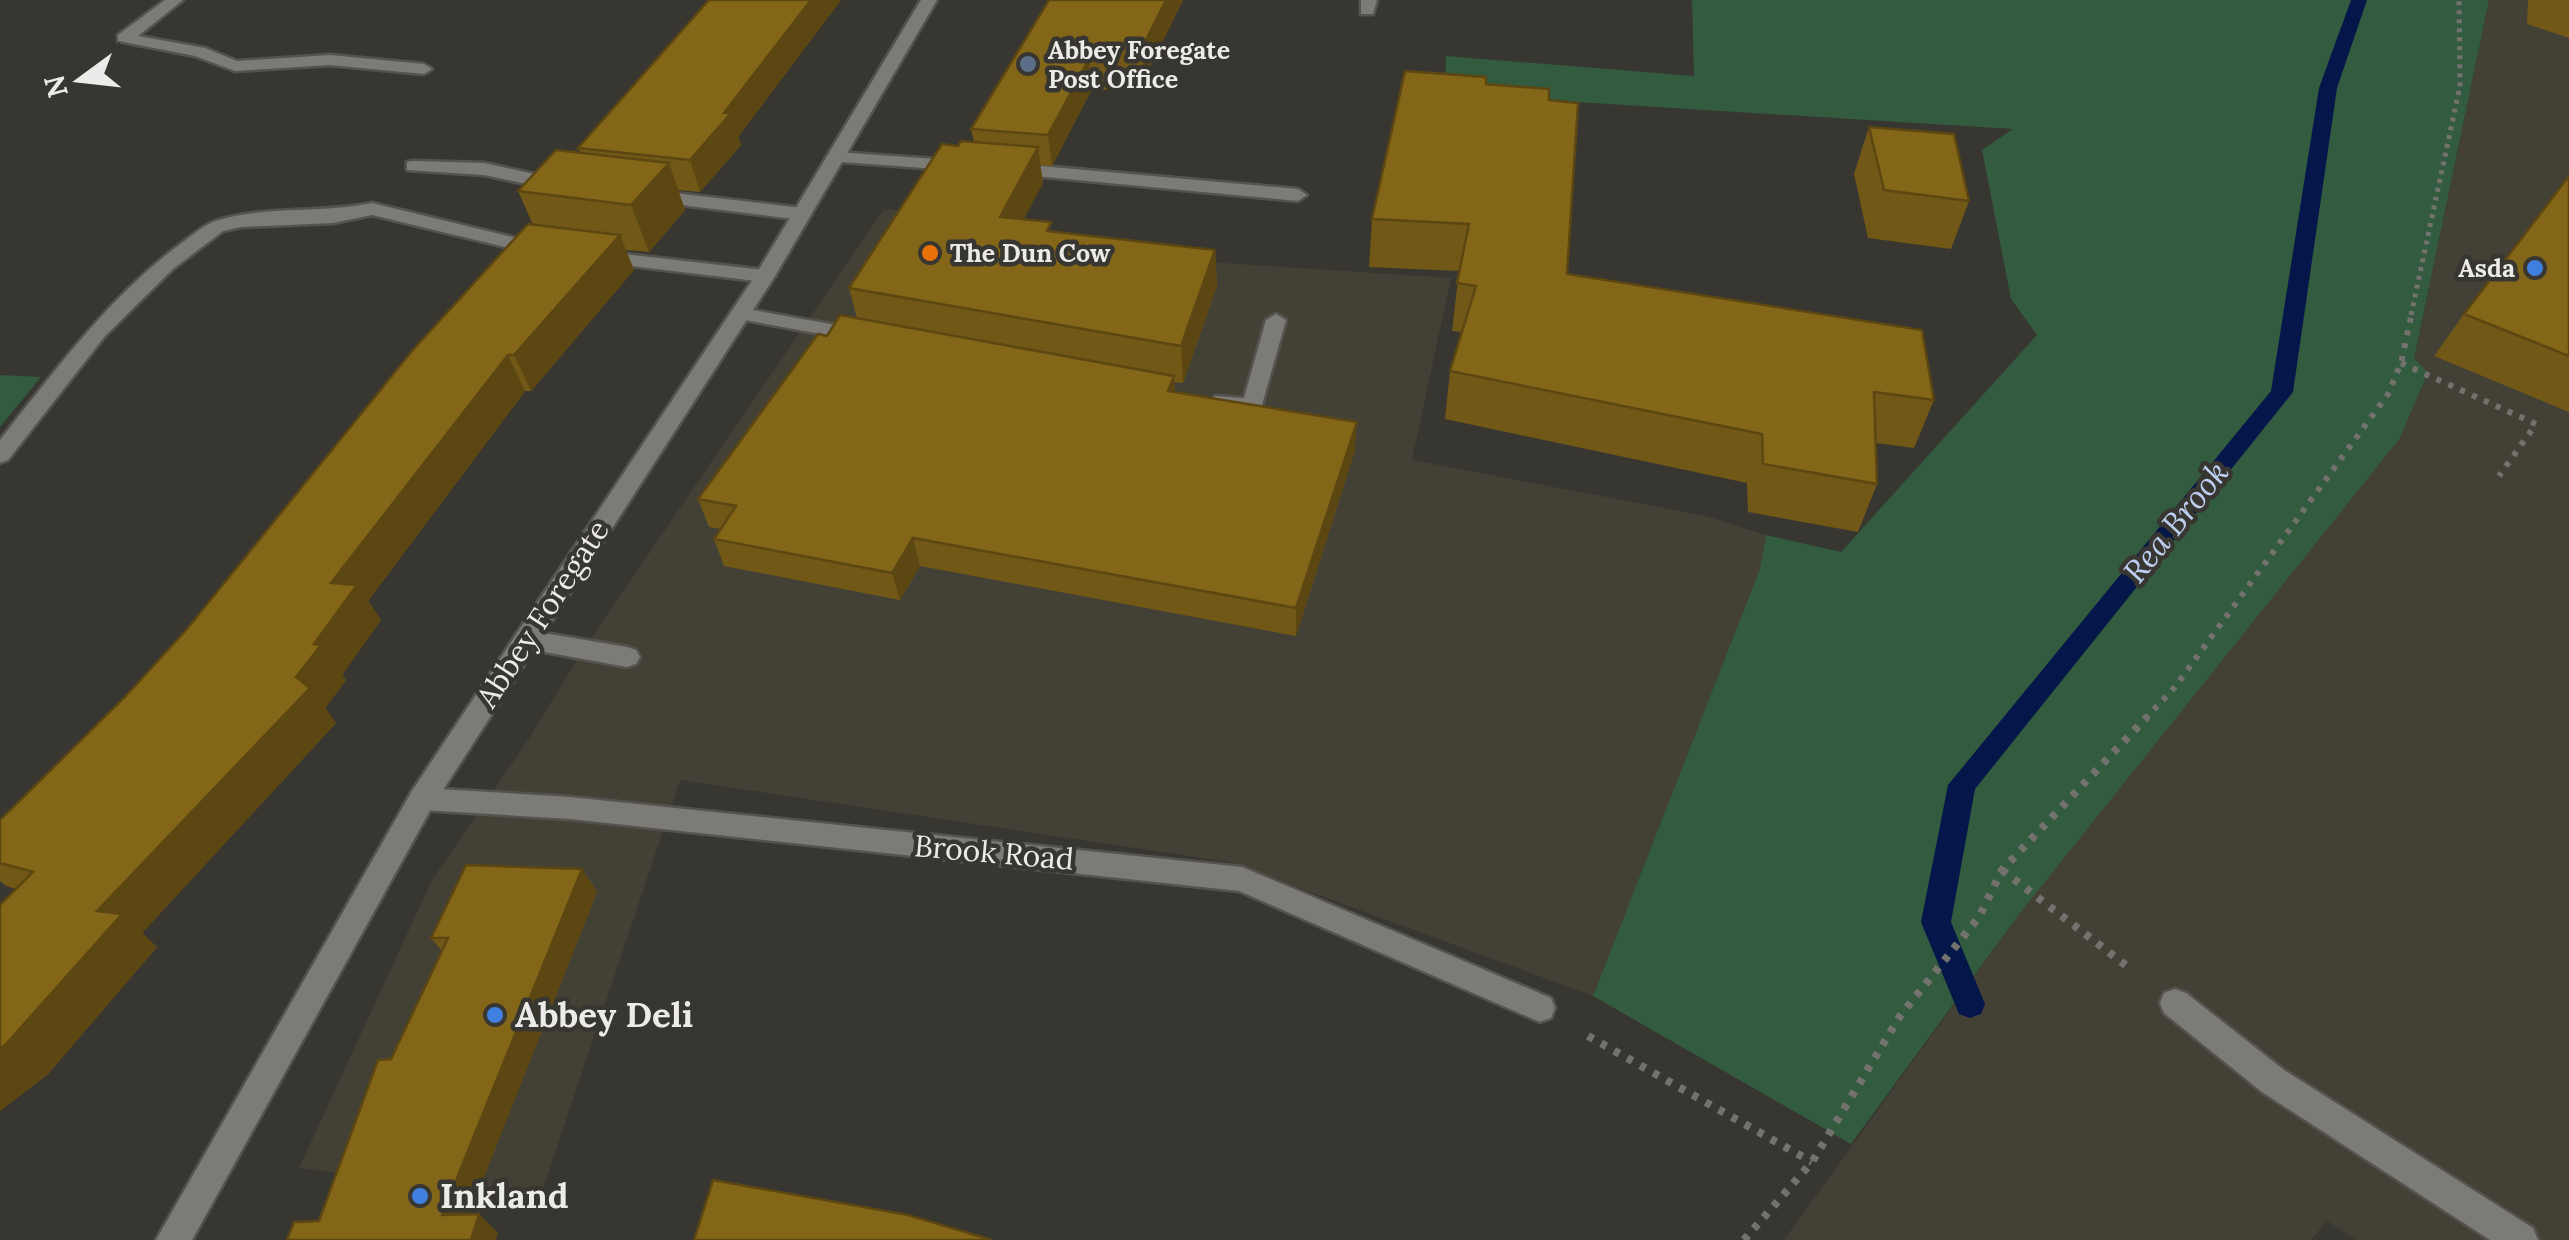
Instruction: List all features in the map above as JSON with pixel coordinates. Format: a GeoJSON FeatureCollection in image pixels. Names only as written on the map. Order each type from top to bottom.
{"type":"FeatureCollection","features":[{"type":"Feature","properties":{"kind":"street"},"geometry":{"type":"LineString","coordinates":[[175,0],[124,38],[199,52],[235,66],[330,60],[424,69]]}},
{"type":"Feature","properties":{"kind":"street","name":"Abbey Foregate"},"geometry":{"type":"LineString","coordinates":[[171,1240],[422,799],[766,276],[928,0]]}},
{"type":"Feature","properties":{"kind":"street"},"geometry":{"type":"LineString","coordinates":[[835,156],[1298,195]]}},
{"type":"Feature","properties":{"kind":"street"},"geometry":{"type":"LineString","coordinates":[[413,166],[484,169],[582,188]]}},
{"type":"Feature","properties":{"kind":"street"},"geometry":{"type":"LineString","coordinates":[[619,192],[802,214]]}},
{"type":"Feature","properties":{"kind":"street"},"geometry":{"type":"LineString","coordinates":[[0,455],[98,331],[166,265],[216,227],[242,221],[333,217],[372,209],[530,248],[766,276]]}},
{"type":"Feature","properties":{"kind":"street"},"geometry":{"type":"LineString","coordinates":[[741,314],[881,340]]}},
{"type":"Feature","properties":{"kind":"street"},"geometry":{"type":"LineString","coordinates":[[1194,396],[1252,406],[1276,320]]}},
{"type":"Feature","properties":{"kind":"street"},"geometry":{"type":"LineString","coordinates":[[526,640],[627,657]]}},
{"type":"Feature","properties":{"kind":"street","name":"Brook Road"},"geometry":{"type":"LineString","coordinates":[[422,799],[570,808],[1242,879],[1540,1008]]}},
{"type":"Feature","properties":{"kind":"street"},"geometry":{"type":"LineString","coordinates":[[2175,1003],[2274,1081],[2521,1240]]}},
{"type":"Feature","properties":{"kind":"path"},"geometry":{"type":"LineString","coordinates":[[1744,1240],[1812,1162],[1900,1016],[1979,918],[2002,870],[2175,688],[2388,394],[2401,364],[2460,86],[2459,0]]}},
{"type":"Feature","properties":{"kind":"path"},"geometry":{"type":"LineString","coordinates":[[2401,364],[2536,424],[2498,476]]}},
{"type":"Feature","properties":{"kind":"path"},"geometry":{"type":"LineString","coordinates":[[2002,870],[2175,1003]]}},
{"type":"Feature","properties":{"kind":"path"},"geometry":{"type":"LineString","coordinates":[[1540,1008],[1812,1162]]}},
{"type":"Feature","properties":{"kind":"shaded area"},"geometry":{"type":"Polygon","coordinates":[[[2489,0],[2569,0],[2569,1240],[2356,1240],[2327,1221],[2311,1240],[1784,1240],[2020,913],[2428,373],[2414,360],[2489,0]]]}},
{"type":"Feature","properties":{"kind":"shaded area"},"geometry":{"type":"Polygon","coordinates":[[[884,209],[1007,223],[1055,252],[1451,278],[1412,460],[1706,516],[1766,535],[1761,569],[1593,996],[1229,862],[680,780],[540,1198],[299,1168],[432,880],[528,740],[583,650],[884,209]]]}},
{"type":"Feature","properties":{"kind":"green space"},"geometry":{"type":"Polygon","coordinates":[[[1692,0],[2489,0],[2414,359],[2428,372],[2400,438],[2020,913],[1851,1144],[1593,996],[1760,569],[1766,535],[1841,552],[2037,335],[2011,299],[1982,150],[2013,129],[1445,94],[1446,56],[1694,76],[1692,0]]]}},
{"type":"Feature","properties":{"kind":"green space"},"geometry":{"type":"Polygon","coordinates":[[[0,375],[41,377],[0,427],[0,375]]]}},
{"type":"Feature","properties":{"kind":"building"},"geometry":{"type":"Polygon","coordinates":[[[709,0],[811,0],[724,113],[731,113],[690,160],[578,148],[709,0]]]}},
{"type":"Feature","properties":{"kind":"building"},"geometry":{"type":"Polygon","coordinates":[[[1049,0],[1166,0],[1142,48],[1115,45],[1106,60],[1089,59],[1048,135],[971,129],[1049,0]]]}},
{"type":"Feature","properties":{"kind":"building"},"geometry":{"type":"Polygon","coordinates":[[[1405,71],[1486,77],[1486,84],[1549,89],[1549,100],[1578,103],[1567,274],[1922,330],[1934,400],[1874,392],[1877,484],[1763,464],[1762,434],[1450,371],[1476,286],[1457,283],[1469,224],[1372,219],[1405,71]]]}},
{"type":"Feature","properties":{"kind":"building"},"geometry":{"type":"Polygon","coordinates":[[[1869,127],[1954,134],[1969,201],[1884,190],[1869,127]]]}},
{"type":"Feature","properties":{"kind":"building"},"geometry":{"type":"Polygon","coordinates":[[[961,141],[1038,147],[1000,217],[1051,222],[1047,231],[1215,250],[1181,346],[849,288],[942,144],[958,146],[961,141]]]}},
{"type":"Feature","properties":{"kind":"building"},"geometry":{"type":"Polygon","coordinates":[[[556,150],[669,163],[631,205],[518,191],[556,150]]]}},
{"type":"Feature","properties":{"kind":"building"},"geometry":{"type":"Polygon","coordinates":[[[2569,176],[2569,356],[2464,314],[2569,176]]]}},
{"type":"Feature","properties":{"kind":"building"},"geometry":{"type":"Polygon","coordinates":[[[528,224],[620,235],[514,355],[508,355],[331,583],[357,585],[314,644],[321,645],[296,677],[310,688],[97,911],[122,914],[0,1049],[0,905],[33,872],[0,863],[0,820],[125,697],[187,629],[412,351],[528,224]]]}},
{"type":"Feature","properties":{"kind":"building"},"geometry":{"type":"Polygon","coordinates":[[[840,315],[1174,376],[1168,391],[1357,422],[1296,608],[913,538],[892,573],[714,539],[736,506],[698,499],[818,334],[827,336],[840,315]]]}},
{"type":"Feature","properties":{"kind":"building"},"geometry":{"type":"Polygon","coordinates":[[[466,865],[582,869],[442,1215],[479,1214],[471,1240],[287,1240],[294,1222],[319,1221],[378,1060],[391,1059],[448,938],[431,938],[466,865]]]}},
{"type":"Feature","properties":{"kind":"building"},"geometry":{"type":"Polygon","coordinates":[[[713,1180],[908,1215],[992,1240],[694,1240],[713,1180]]]}},
{"type":"Feature","properties":{"kind":"waterway","name":"Rea Brook"},"geometry":{"type":"LineString","coordinates":[[1970,1004],[1936,922],[1962,785],[2282,392],[2328,88],[2359,0]]}},
{"type":"Feature","properties":{"kind":"place","name":"Abbey Foregate Post Office"},"geometry":{"type":"Point","coordinates":[1028,64]}},
{"type":"Feature","properties":{"kind":"place","name":"The Dun Cow"},"geometry":{"type":"Point","coordinates":[930,253]}},
{"type":"Feature","properties":{"kind":"place","name":"Asda"},"geometry":{"type":"Point","coordinates":[2535,268]}},
{"type":"Feature","properties":{"kind":"place","name":"Abbey Deli"},"geometry":{"type":"Point","coordinates":[495,1015]}},
{"type":"Feature","properties":{"kind":"place","name":"Inkland"},"geometry":{"type":"Point","coordinates":[420,1196]}}]}
